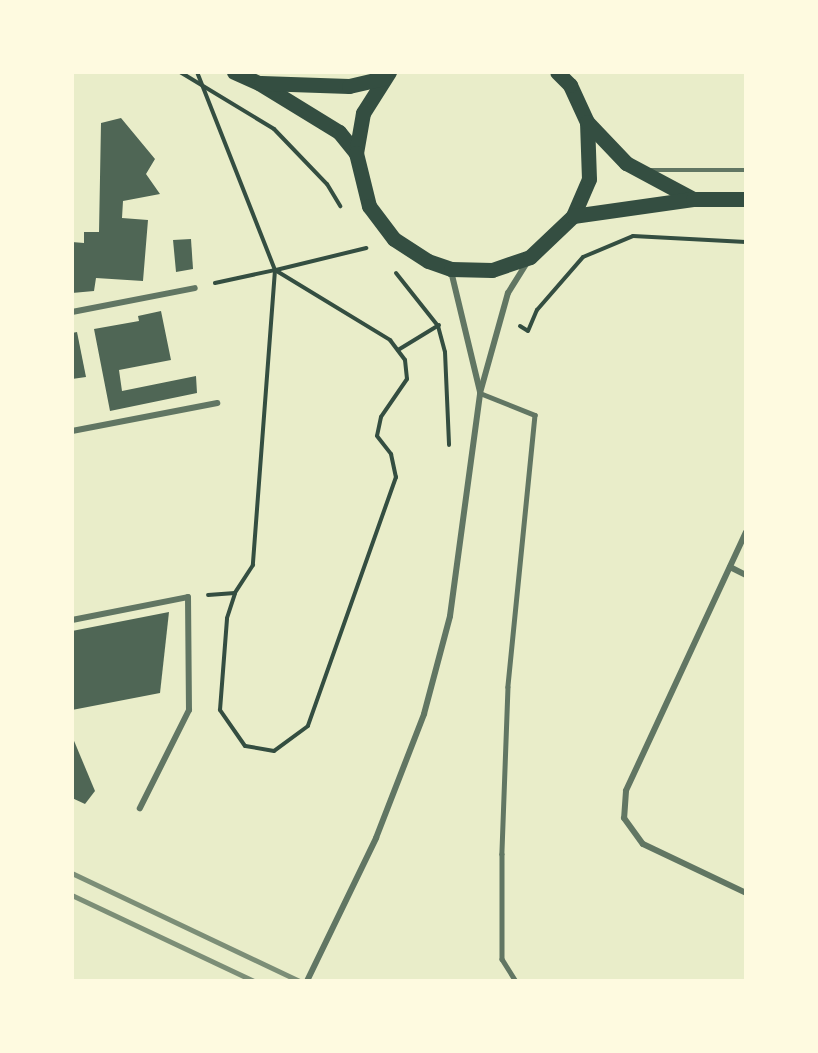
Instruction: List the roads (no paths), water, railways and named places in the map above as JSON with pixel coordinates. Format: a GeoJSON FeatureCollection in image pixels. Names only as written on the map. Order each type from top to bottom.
{"type":"FeatureCollection","features":[{"type":"Feature","properties":{"kind":"main road"},"geometry":{"type":"LineString","coordinates":[[234,72],[259,83],[339,132],[356,153]]}},
{"type":"Feature","properties":{"kind":"main road"},"geometry":{"type":"LineString","coordinates":[[557,72],[570,85],[587,123],[626,163],[693,199]]}},
{"type":"Feature","properties":{"kind":"main road"},"geometry":{"type":"LineString","coordinates":[[259,83],[349,86],[386,75]]}},
{"type":"Feature","properties":{"kind":"main road"},"geometry":{"type":"LineString","coordinates":[[386,75],[363,113],[356,153],[369,206],[394,239],[428,261],[451,269],[492,270],[530,256],[573,216],[589,178],[587,123]]}},
{"type":"Feature","properties":{"kind":"main road"},"geometry":{"type":"LineString","coordinates":[[573,216],[693,199],[746,199]]}},
{"type":"Feature","properties":{"kind":"street"},"geometry":{"type":"LineString","coordinates":[[307,981],[376,838],[424,714],[450,616],[480,393],[508,293],[530,256]]}},
{"type":"Feature","properties":{"kind":"street"},"geometry":{"type":"LineString","coordinates":[[451,269],[480,393]]}},
{"type":"Feature","properties":{"kind":"street"},"geometry":{"type":"LineString","coordinates":[[72,312],[195,288]]}},
{"type":"Feature","properties":{"kind":"street"},"geometry":{"type":"LineString","coordinates":[[72,431],[217,403]]}},
{"type":"Feature","properties":{"kind":"street"},"geometry":{"type":"LineString","coordinates":[[746,532],[626,790],[624,818],[643,844],[746,893]]}},
{"type":"Feature","properties":{"kind":"street"},"geometry":{"type":"LineString","coordinates":[[730,567],[746,575]]}},
{"type":"Feature","properties":{"kind":"street"},"geometry":{"type":"LineString","coordinates":[[72,620],[189,597],[189,710],[140,808]]}},
{"type":"Feature","properties":{"kind":"lane"},"geometry":{"type":"LineString","coordinates":[[639,170],[746,170]]}},
{"type":"Feature","properties":{"kind":"lane"},"geometry":{"type":"LineString","coordinates":[[480,393],[534,415],[508,687],[502,854],[502,959],[516,981]]}},
{"type":"Feature","properties":{"kind":"railway"},"geometry":{"type":"LineString","coordinates":[[72,873],[299,981]]}},
{"type":"Feature","properties":{"kind":"railway"},"geometry":{"type":"LineString","coordinates":[[72,895],[254,981]]}}]}
